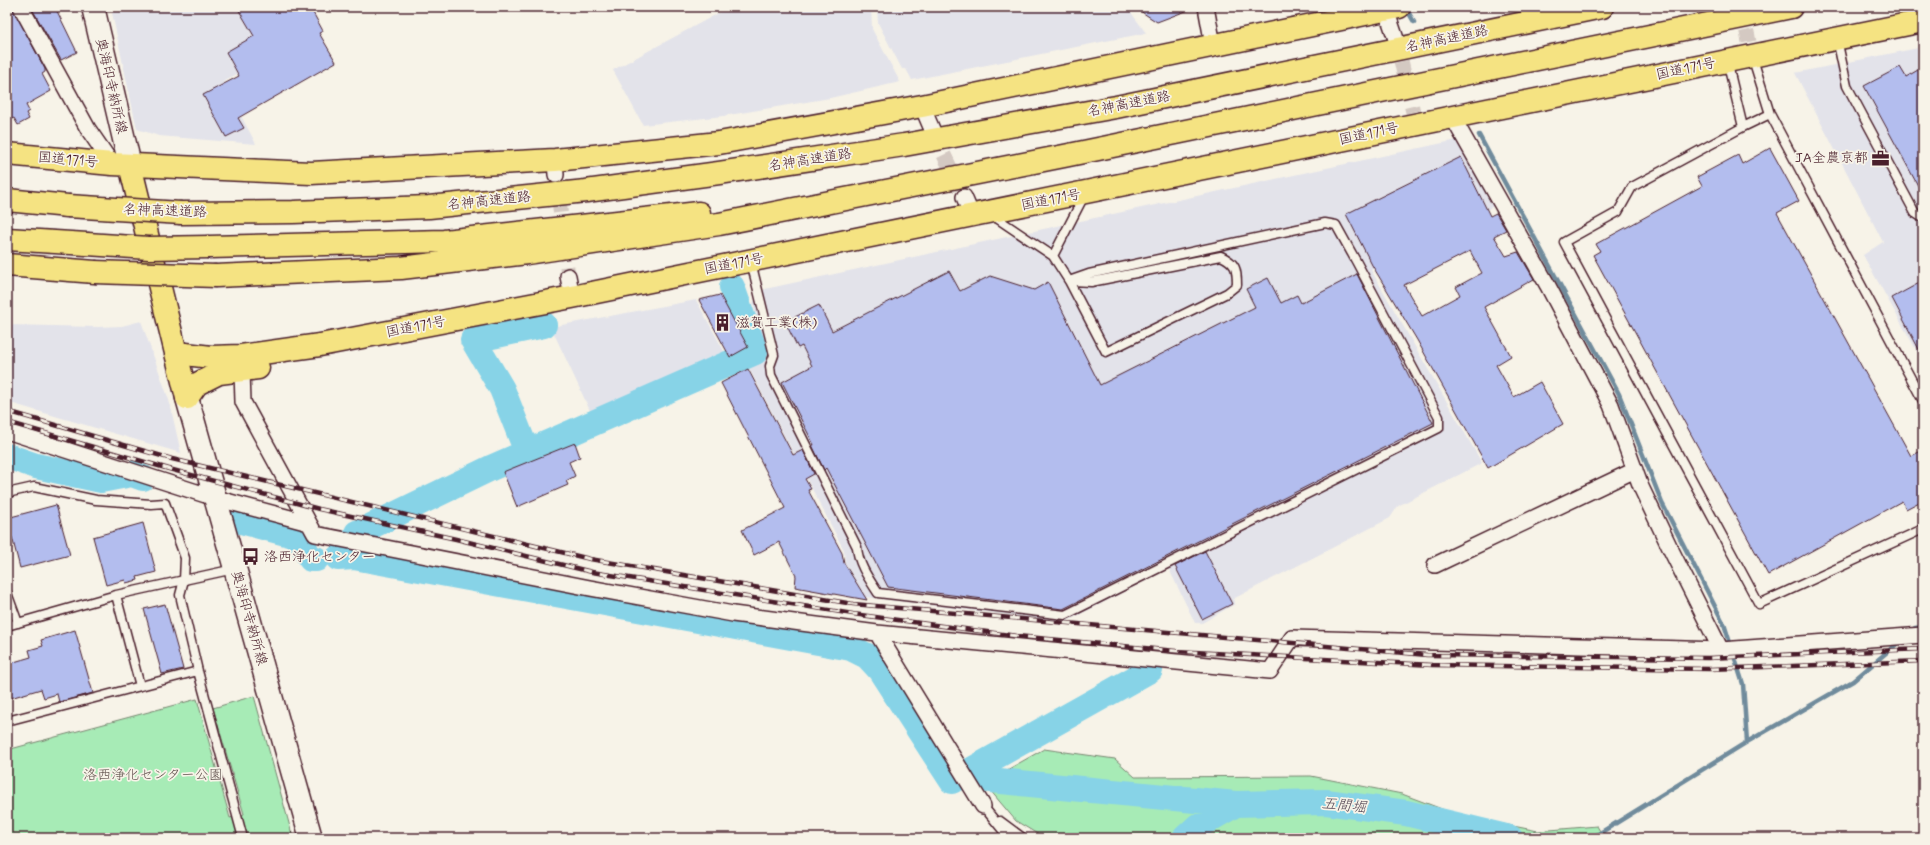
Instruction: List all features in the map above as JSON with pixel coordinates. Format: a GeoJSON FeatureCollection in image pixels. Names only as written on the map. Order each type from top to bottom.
{"type":"FeatureCollection","features":[{"type":"Feature","properties":{"kind":"highway","name":"名神高速道路"},"geometry":{"type":"LineString","coordinates":[[7,200],[68,206],[181,213],[293,212],[429,207],[586,191],[904,146],[1116,107],[1602,7]]}},
{"type":"Feature","properties":{"kind":"highway"},"geometry":{"type":"LineString","coordinates":[[7,265],[95,272],[216,276],[401,268],[582,245],[719,224],[1064,156],[1791,7]]}},
{"type":"Feature","properties":{"kind":"highway","name":"国道171号"},"geometry":{"type":"LineString","coordinates":[[7,154],[121,164],[311,173],[556,167],[719,143],[922,106],[1390,8]]}},
{"type":"Feature","properties":{"kind":"highway","name":"国道171号"},"geometry":{"type":"LineString","coordinates":[[177,353],[211,357],[241,356],[320,345],[751,261],[975,208],[1086,193],[1414,118],[1453,118],[1727,60],[1750,48],[1837,38],[1923,21]]}},
{"type":"Feature","properties":{"kind":"highway"},"geometry":{"type":"LineString","coordinates":[[7,239],[149,248],[209,248],[444,241],[736,209],[876,190],[1064,156]]}},
{"type":"Feature","properties":{"kind":"highway"},"geometry":{"type":"LineString","coordinates":[[121,164],[177,353],[187,398]]}},
{"type":"Feature","properties":{"kind":"highway"},"geometry":{"type":"LineString","coordinates":[[187,398],[197,384],[219,373],[310,359],[380,343],[414,327]]}},
{"type":"Feature","properties":{"kind":"main road","name":"奥海印寺納所線"},"geometry":{"type":"LineString","coordinates":[[93,7],[121,164]]}},
{"type":"Feature","properties":{"kind":"main road","name":"奥海印寺納所線"},"geometry":{"type":"LineString","coordinates":[[187,398],[310,838]]}},
{"type":"Feature","properties":{"kind":"street"},"geometry":{"type":"LineString","coordinates":[[21,7],[88,128],[121,164]]}},
{"type":"Feature","properties":{"kind":"street"},"geometry":{"type":"LineString","coordinates":[[1206,7],[1213,44]]}},
{"type":"Feature","properties":{"kind":"street"},"geometry":{"type":"LineString","coordinates":[[1390,8],[1396,38]]}},
{"type":"Feature","properties":{"kind":"street"},"geometry":{"type":"LineString","coordinates":[[922,106],[934,134]]}},
{"type":"Feature","properties":{"kind":"street"},"geometry":{"type":"LineString","coordinates":[[1453,118],[1548,286],[1611,405],[1641,487],[1721,650]]}},
{"type":"Feature","properties":{"kind":"street"},"geometry":{"type":"LineString","coordinates":[[568,276],[572,297]]}},
{"type":"Feature","properties":{"kind":"street"},"geometry":{"type":"LineString","coordinates":[[242,370],[243,402],[315,534],[590,588],[733,614],[877,633],[1270,671],[1292,638],[1721,650],[1923,635]]}},
{"type":"Feature","properties":{"kind":"street"},"geometry":{"type":"LineString","coordinates":[[7,431],[215,498],[309,523]]}},
{"type":"Feature","properties":{"kind":"street"},"geometry":{"type":"LineString","coordinates":[[1435,565],[1635,470]]}},
{"type":"Feature","properties":{"kind":"street"},"geometry":{"type":"LineString","coordinates":[[877,633],[971,787],[987,810]]}},
{"type":"Feature","properties":{"kind":"lane"},"geometry":{"type":"LineString","coordinates":[[1837,38],[1847,86],[1915,213],[1923,218]]}},
{"type":"Feature","properties":{"kind":"lane"},"geometry":{"type":"LineString","coordinates":[[1750,48],[1770,114],[1923,401]]}},
{"type":"Feature","properties":{"kind":"lane"},"geometry":{"type":"LineString","coordinates":[[1727,60],[1743,127]]}},
{"type":"Feature","properties":{"kind":"lane"},"geometry":{"type":"LineString","coordinates":[[1770,114],[1632,187],[1618,212],[1564,242],[1759,604],[1923,529]]}},
{"type":"Feature","properties":{"kind":"lane"},"geometry":{"type":"LineString","coordinates":[[1053,256],[1086,193]]}},
{"type":"Feature","properties":{"kind":"lane"},"geometry":{"type":"LineString","coordinates":[[975,208],[1053,256],[1069,281],[1106,352],[1227,293],[1237,285],[1237,272],[1231,261],[1221,256],[1091,282],[1069,281]]}},
{"type":"Feature","properties":{"kind":"lane"},"geometry":{"type":"LineString","coordinates":[[751,261],[774,355],[770,366],[771,375],[857,547],[858,557],[868,579],[878,594],[1065,615],[1439,428],[1439,417],[1336,225],[1325,223],[1089,274],[1069,281]]}},
{"type":"Feature","properties":{"kind":"lane"},"geometry":{"type":"LineString","coordinates":[[7,493],[34,487],[96,500],[151,504],[165,503],[185,558],[184,580],[180,595],[198,671],[243,838]]}},
{"type":"Feature","properties":{"kind":"lane"},"geometry":{"type":"LineString","coordinates":[[7,626],[116,595],[235,569]]}},
{"type":"Feature","properties":{"kind":"lane"},"geometry":{"type":"LineString","coordinates":[[7,593],[18,623]]}},
{"type":"Feature","properties":{"kind":"lane"},"geometry":{"type":"LineString","coordinates":[[116,595],[140,686]]}},
{"type":"Feature","properties":{"kind":"lane"},"geometry":{"type":"LineString","coordinates":[[7,721],[198,671]]}},
{"type":"Feature","properties":{"kind":"lane"},"geometry":{"type":"LineString","coordinates":[[987,810],[1009,838]]}},
{"type":"Feature","properties":{"kind":"lane"},"geometry":{"type":"LineString","coordinates":[[987,810],[1023,838]]}},
{"type":"Feature","properties":{"kind":"shaded area"},"geometry":{"type":"Polygon","coordinates":[[[125,7],[273,7],[292,42],[223,82],[256,144],[159,136],[137,129],[112,13],[125,7]]]}},
{"type":"Feature","properties":{"kind":"shaded area"},"geometry":{"type":"Polygon","coordinates":[[[730,7],[871,7],[872,29],[900,82],[830,98],[723,116],[643,125],[613,70],[730,7]]]}},
{"type":"Feature","properties":{"kind":"shaded area"},"geometry":{"type":"Polygon","coordinates":[[[877,7],[1127,7],[1146,33],[912,80],[906,69],[902,69],[878,23],[877,7]]]}},
{"type":"Feature","properties":{"kind":"shaded area","name":"JA全農京都"},"geometry":{"type":"Polygon","coordinates":[[[1923,47],[1923,362],[1863,255],[1883,242],[1795,73],[1923,47]]]}},
{"type":"Feature","properties":{"kind":"shaded area"},"geometry":{"type":"Polygon","coordinates":[[[1457,140],[1494,206],[1371,270],[1482,463],[1398,506],[1390,518],[1233,599],[1235,604],[1202,623],[1195,623],[1169,569],[1065,622],[865,597],[845,563],[844,550],[745,361],[764,352],[753,302],[765,289],[1457,140]]]}},
{"type":"Feature","properties":{"kind":"shaded area"},"geometry":{"type":"Polygon","coordinates":[[[696,300],[729,360],[593,417],[551,327],[696,300]]]}},
{"type":"Feature","properties":{"kind":"shaded area"},"geometry":{"type":"Polygon","coordinates":[[[141,321],[169,400],[181,453],[7,402],[7,325],[97,327],[122,326],[141,321]]]}},
{"type":"Feature","properties":{"kind":"green space","name":"洛西浄化センター公園"},"geometry":{"type":"Polygon","coordinates":[[[254,696],[293,838],[7,838],[7,750],[197,699],[230,818],[244,814],[213,708],[254,696]]]}},
{"type":"Feature","properties":{"kind":"green space"},"geometry":{"type":"Polygon","coordinates":[[[1044,749],[1115,759],[1135,777],[1311,776],[1402,794],[1458,815],[1538,831],[1597,826],[1604,838],[1044,838],[1016,821],[984,783],[1044,749]]]}},
{"type":"Feature","properties":{"kind":"building"},"geometry":{"type":"Polygon","coordinates":[[[7,7],[12,7],[45,69],[45,72],[42,74],[51,91],[26,105],[29,111],[26,113],[29,119],[18,125],[14,118],[7,122],[7,7]]]}},
{"type":"Feature","properties":{"kind":"building"},"geometry":{"type":"Polygon","coordinates":[[[31,7],[55,7],[77,52],[61,60],[31,7]]]}},
{"type":"Feature","properties":{"kind":"building"},"geometry":{"type":"Polygon","coordinates":[[[237,7],[310,7],[323,31],[319,33],[336,62],[238,118],[244,128],[226,137],[203,95],[239,76],[226,52],[254,36],[237,7]]]}},
{"type":"Feature","properties":{"kind":"building"},"geometry":{"type":"Polygon","coordinates":[[[1134,7],[1194,7],[1194,8],[1157,22],[1134,7]]]}},
{"type":"Feature","properties":{"kind":"building"},"geometry":{"type":"Polygon","coordinates":[[[1900,67],[1906,77],[1923,67],[1923,195],[1864,86],[1900,67]]]}},
{"type":"Feature","properties":{"kind":"building"},"geometry":{"type":"Polygon","coordinates":[[[1770,148],[1799,201],[1777,213],[1911,456],[1923,450],[1923,500],[1906,509],[1902,501],[1768,575],[1593,255],[1600,251],[1596,244],[1702,186],[1697,177],[1738,155],[1742,164],[1770,148]]]}},
{"type":"Feature","properties":{"kind":"building"},"geometry":{"type":"Polygon","coordinates":[[[1461,157],[1490,216],[1496,213],[1506,230],[1494,236],[1506,256],[1518,252],[1534,279],[1484,307],[1511,356],[1496,365],[1514,397],[1540,382],[1563,424],[1488,468],[1417,340],[1372,265],[1346,214],[1461,157]],[[1470,251],[1404,285],[1422,316],[1460,295],[1456,287],[1482,273],[1470,251]]]}},
{"type":"Feature","properties":{"kind":"building"},"geometry":{"type":"Polygon","coordinates":[[[949,271],[960,291],[990,276],[1034,290],[1048,282],[1100,385],[1255,307],[1246,289],[1268,278],[1281,303],[1297,295],[1301,303],[1357,274],[1433,423],[1063,609],[888,587],[826,468],[824,470],[812,445],[814,445],[782,382],[812,366],[802,346],[798,348],[785,322],[819,305],[832,331],[949,271]]]}},
{"type":"Feature","properties":{"kind":"building"},"geometry":{"type":"Polygon","coordinates":[[[1923,281],[1923,357],[1892,298],[1923,281]]]}},
{"type":"Feature","properties":{"kind":"building","name":"滋賀工業(株)"},"geometry":{"type":"Polygon","coordinates":[[[720,295],[748,347],[730,357],[699,300],[720,295]]]}},
{"type":"Feature","properties":{"kind":"building"},"geometry":{"type":"Polygon","coordinates":[[[748,369],[793,455],[803,450],[814,474],[805,479],[811,489],[808,490],[842,553],[844,563],[867,600],[795,587],[796,576],[779,542],[754,555],[742,530],[785,508],[721,383],[748,369]]]}},
{"type":"Feature","properties":{"kind":"building"},"geometry":{"type":"Polygon","coordinates":[[[575,443],[580,457],[569,462],[575,476],[566,481],[568,485],[517,507],[503,472],[575,443]]]}},
{"type":"Feature","properties":{"kind":"building"},"geometry":{"type":"Polygon","coordinates":[[[56,505],[70,555],[20,568],[12,537],[7,538],[7,518],[56,505]]]}},
{"type":"Feature","properties":{"kind":"building"},"geometry":{"type":"Polygon","coordinates":[[[143,523],[156,572],[137,577],[138,580],[126,583],[125,580],[106,585],[93,537],[143,523]]]}},
{"type":"Feature","properties":{"kind":"building"},"geometry":{"type":"Polygon","coordinates":[[[1205,551],[1232,604],[1202,619],[1175,566],[1205,551]]]}},
{"type":"Feature","properties":{"kind":"building"},"geometry":{"type":"Polygon","coordinates":[[[165,604],[183,669],[162,674],[144,609],[165,604]]]}},
{"type":"Feature","properties":{"kind":"building"},"geometry":{"type":"Polygon","coordinates":[[[75,630],[93,693],[59,702],[57,694],[44,698],[41,689],[7,699],[7,664],[31,657],[29,650],[43,646],[41,640],[75,630]]]}},
{"type":"Feature","properties":{"kind":"waterway"},"geometry":{"type":"LineString","coordinates":[[1406,8],[1414,22]]}},
{"type":"Feature","properties":{"kind":"waterway"},"geometry":{"type":"LineString","coordinates":[[1479,135],[1619,394],[1662,503],[1724,624],[1743,684],[1747,742]]}},
{"type":"Feature","properties":{"kind":"waterway"},"geometry":{"type":"LineString","coordinates":[[357,533],[491,468],[755,352],[732,287]]}},
{"type":"Feature","properties":{"kind":"waterway"},"geometry":{"type":"LineString","coordinates":[[527,452],[502,389],[473,340],[544,325]]}},
{"type":"Feature","properties":{"kind":"waterway"},"geometry":{"type":"LineString","coordinates":[[7,456],[36,466],[101,480],[132,474],[143,478]]}},
{"type":"Feature","properties":{"kind":"waterway"},"geometry":{"type":"LineString","coordinates":[[237,520],[297,536],[311,559],[316,559]]}},
{"type":"Feature","properties":{"kind":"waterway"},"geometry":{"type":"LineString","coordinates":[[338,558],[354,557],[851,648],[867,656],[880,670],[952,781],[1150,670]]}},
{"type":"Feature","properties":{"kind":"waterway"},"geometry":{"type":"LineString","coordinates":[[1910,632],[1915,628],[1923,627]]}},
{"type":"Feature","properties":{"kind":"waterway"},"geometry":{"type":"LineString","coordinates":[[1592,838],[1747,742],[1853,681],[1900,641]]}},
{"type":"Feature","properties":{"kind":"waterway"},"geometry":{"type":"LineString","coordinates":[[959,777],[1236,804]]}},
{"type":"Feature","properties":{"kind":"waterway","name":"五間堀"},"geometry":{"type":"LineString","coordinates":[[1185,838],[1198,826],[1236,804],[1326,802],[1406,813],[1510,838]]}},
{"type":"Feature","properties":{"kind":"tunnel"},"geometry":{"type":"LineString","coordinates":[[1742,8],[1749,42]]}},
{"type":"Feature","properties":{"kind":"tunnel"},"geometry":{"type":"LineString","coordinates":[[1396,39],[1413,112]]}},
{"type":"Feature","properties":{"kind":"tunnel"},"geometry":{"type":"LineString","coordinates":[[934,134],[964,197]]}},
{"type":"Feature","properties":{"kind":"tunnel"},"geometry":{"type":"LineString","coordinates":[[556,175],[568,276]]}},
{"type":"Feature","properties":{"kind":"railway"},"geometry":{"type":"LineString","coordinates":[[7,411],[172,459],[590,559],[853,604],[1427,655],[1708,658],[1923,649]]}},
{"type":"Feature","properties":{"kind":"railway"},"geometry":{"type":"LineString","coordinates":[[7,422],[169,469],[319,509],[456,539],[592,572],[853,614],[1017,636],[1176,651],[1432,665],[1710,669],[1923,661]]}},
{"type":"Feature","properties":{"kind":"place","name":"JA全農京都"},"geometry":{"type":"Point","coordinates":[1881,158]}},
{"type":"Feature","properties":{"kind":"place","name":"滋賀工業(株)"},"geometry":{"type":"Point","coordinates":[723,323]}},
{"type":"Feature","properties":{"kind":"place","name":"洛西浄化センター"},"geometry":{"type":"Point","coordinates":[251,557]}}]}
